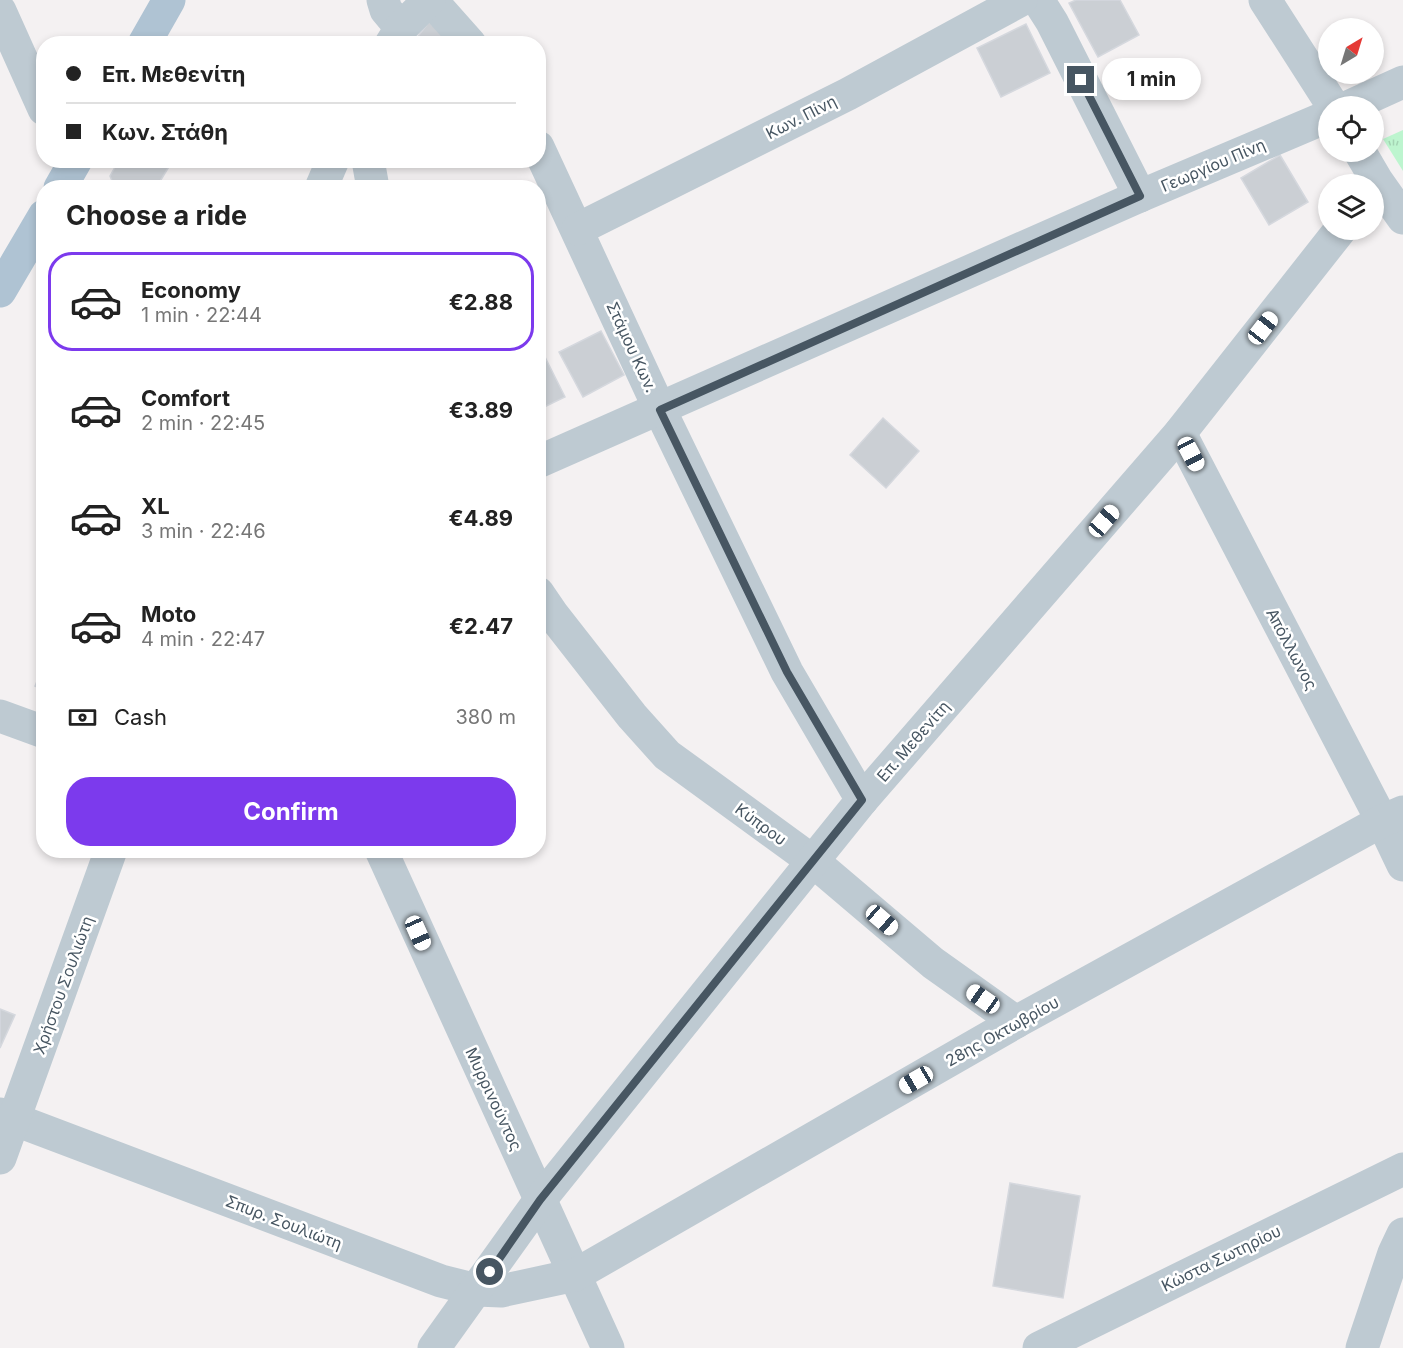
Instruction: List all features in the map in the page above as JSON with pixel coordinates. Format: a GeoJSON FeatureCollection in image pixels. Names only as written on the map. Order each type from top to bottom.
{"type":"FeatureCollection","features":[{"type":"Feature","properties":{"kind":"main road"},"geometry":{"type":"LineString","coordinates":[[149,36],[169,0]]}},
{"type":"Feature","properties":{"kind":"main road"},"geometry":{"type":"LineString","coordinates":[[0,291],[36,230]]}},
{"type":"Feature","properties":{"kind":"street"},"geometry":{"type":"LineString","coordinates":[[383,0],[396,36],[430,0],[463,36]]}},
{"type":"Feature","properties":{"kind":"street","name":"Κων. Πίνη"},"geometry":{"type":"LineString","coordinates":[[578,229],[848,94],[1021,0]]}},
{"type":"Feature","properties":{"kind":"street"},"geometry":{"type":"LineString","coordinates":[[1038,0],[1052,22],[1140,196]]}},
{"type":"Feature","properties":{"kind":"street"},"geometry":{"type":"LineString","coordinates":[[1264,0],[1326,96]]}},
{"type":"Feature","properties":{"kind":"street"},"geometry":{"type":"LineString","coordinates":[[0,11],[36,91]]}},
{"type":"Feature","properties":{"kind":"street"},"geometry":{"type":"LineString","coordinates":[[1372,96],[1403,82]]}},
{"type":"Feature","properties":{"kind":"street","name":"Γεωργίου Πίνη"},"geometry":{"type":"LineString","coordinates":[[546,459],[1140,196],[1318,121]]}},
{"type":"Feature","properties":{"kind":"street","name":"Στάμου Κων."},"geometry":{"type":"LineString","coordinates":[[546,163],[660,410],[787,672],[862,800]]}},
{"type":"Feature","properties":{"kind":"street"},"geometry":{"type":"LineString","coordinates":[[1384,193],[1403,218]]}},
{"type":"Feature","properties":{"kind":"street","name":"Επ. Μεθενίτη"},"geometry":{"type":"LineString","coordinates":[[434,1348],[540,1200],[862,800],[1180,434],[1332,240]]}},
{"type":"Feature","properties":{"kind":"street","name":"Απόλλωνος"},"geometry":{"type":"LineString","coordinates":[[1180,434],[1392,816],[1403,865]]}},
{"type":"Feature","properties":{"kind":"street","name":"Κύπρου"},"geometry":{"type":"LineString","coordinates":[[546,604],[632,716],[667,755],[814,862],[933,963],[1016,1022]]}},
{"type":"Feature","properties":{"kind":"street"},"geometry":{"type":"LineString","coordinates":[[0,716],[36,729]]}},
{"type":"Feature","properties":{"kind":"street","name":"28ης Οκτωβρίου"},"geometry":{"type":"LineString","coordinates":[[574,1275],[1016,1022],[1392,816]]}},
{"type":"Feature","properties":{"kind":"street","name":"Χρήστου Σουλιώτη"},"geometry":{"type":"LineString","coordinates":[[0,1158],[7,1117],[108,858]]}},
{"type":"Feature","properties":{"kind":"street","name":"Μυρρινούντος"},"geometry":{"type":"LineString","coordinates":[[385,858],[608,1348]]}},
{"type":"Feature","properties":{"kind":"street","name":"Σπυρ. Σουλιώτη"},"geometry":{"type":"LineString","coordinates":[[7,1117],[441,1281],[477,1290],[501,1291],[574,1275]]}},
{"type":"Feature","properties":{"kind":"street","name":"Κώστα Σωτηρίου"},"geometry":{"type":"LineString","coordinates":[[1044,1346],[1403,1169]]}},
{"type":"Feature","properties":{"kind":"street"},"geometry":{"type":"LineString","coordinates":[[1362,1348],[1394,1253],[1403,1234]]}},
{"type":"Feature","properties":{"kind":"green space"},"geometry":{"type":"Polygon","coordinates":[[[1403,130],[1403,171],[1384,141],[1403,130]]]}},
{"type":"Feature","properties":{"kind":"building"},"geometry":{"type":"Polygon","coordinates":[[[1076,0],[1120,0],[1139,35],[1098,57],[1069,3],[1076,0]]]}},
{"type":"Feature","properties":{"kind":"building"},"geometry":{"type":"Polygon","coordinates":[[[429,22],[446,36],[418,36],[429,22]]]}},
{"type":"Feature","properties":{"kind":"building"},"geometry":{"type":"Polygon","coordinates":[[[1026,24],[1050,73],[1001,97],[977,48],[1026,24]]]}},
{"type":"Feature","properties":{"kind":"building"},"geometry":{"type":"Polygon","coordinates":[[[1280,155],[1308,202],[1269,225],[1241,178],[1280,155]]]}},
{"type":"Feature","properties":{"kind":"building"},"geometry":{"type":"Polygon","coordinates":[[[114,168],[168,168],[161,180],[112,180],[110,176],[114,168]]]}},
{"type":"Feature","properties":{"kind":"building"},"geometry":{"type":"Polygon","coordinates":[[[601,331],[624,375],[583,397],[559,352],[601,331]]]}},
{"type":"Feature","properties":{"kind":"building"},"geometry":{"type":"Polygon","coordinates":[[[546,359],[565,397],[546,406],[546,359]]]}},
{"type":"Feature","properties":{"kind":"building"},"geometry":{"type":"Polygon","coordinates":[[[883,418],[919,451],[886,488],[850,455],[883,418]]]}},
{"type":"Feature","properties":{"kind":"building"},"geometry":{"type":"Polygon","coordinates":[[[0,1009],[15,1015],[0,1048],[0,1009]]]}},
{"type":"Feature","properties":{"kind":"building"},"geometry":{"type":"Polygon","coordinates":[[[1010,1183],[1080,1196],[1063,1298],[993,1286],[1010,1183]]]}},
{"type":"Feature","properties":{"kind":"route"},"geometry":{"type":"LineString","coordinates":[[490,1272],[540,1200],[862,800],[787,672],[660,410],[1140,196],[1081,80]]}}]}
